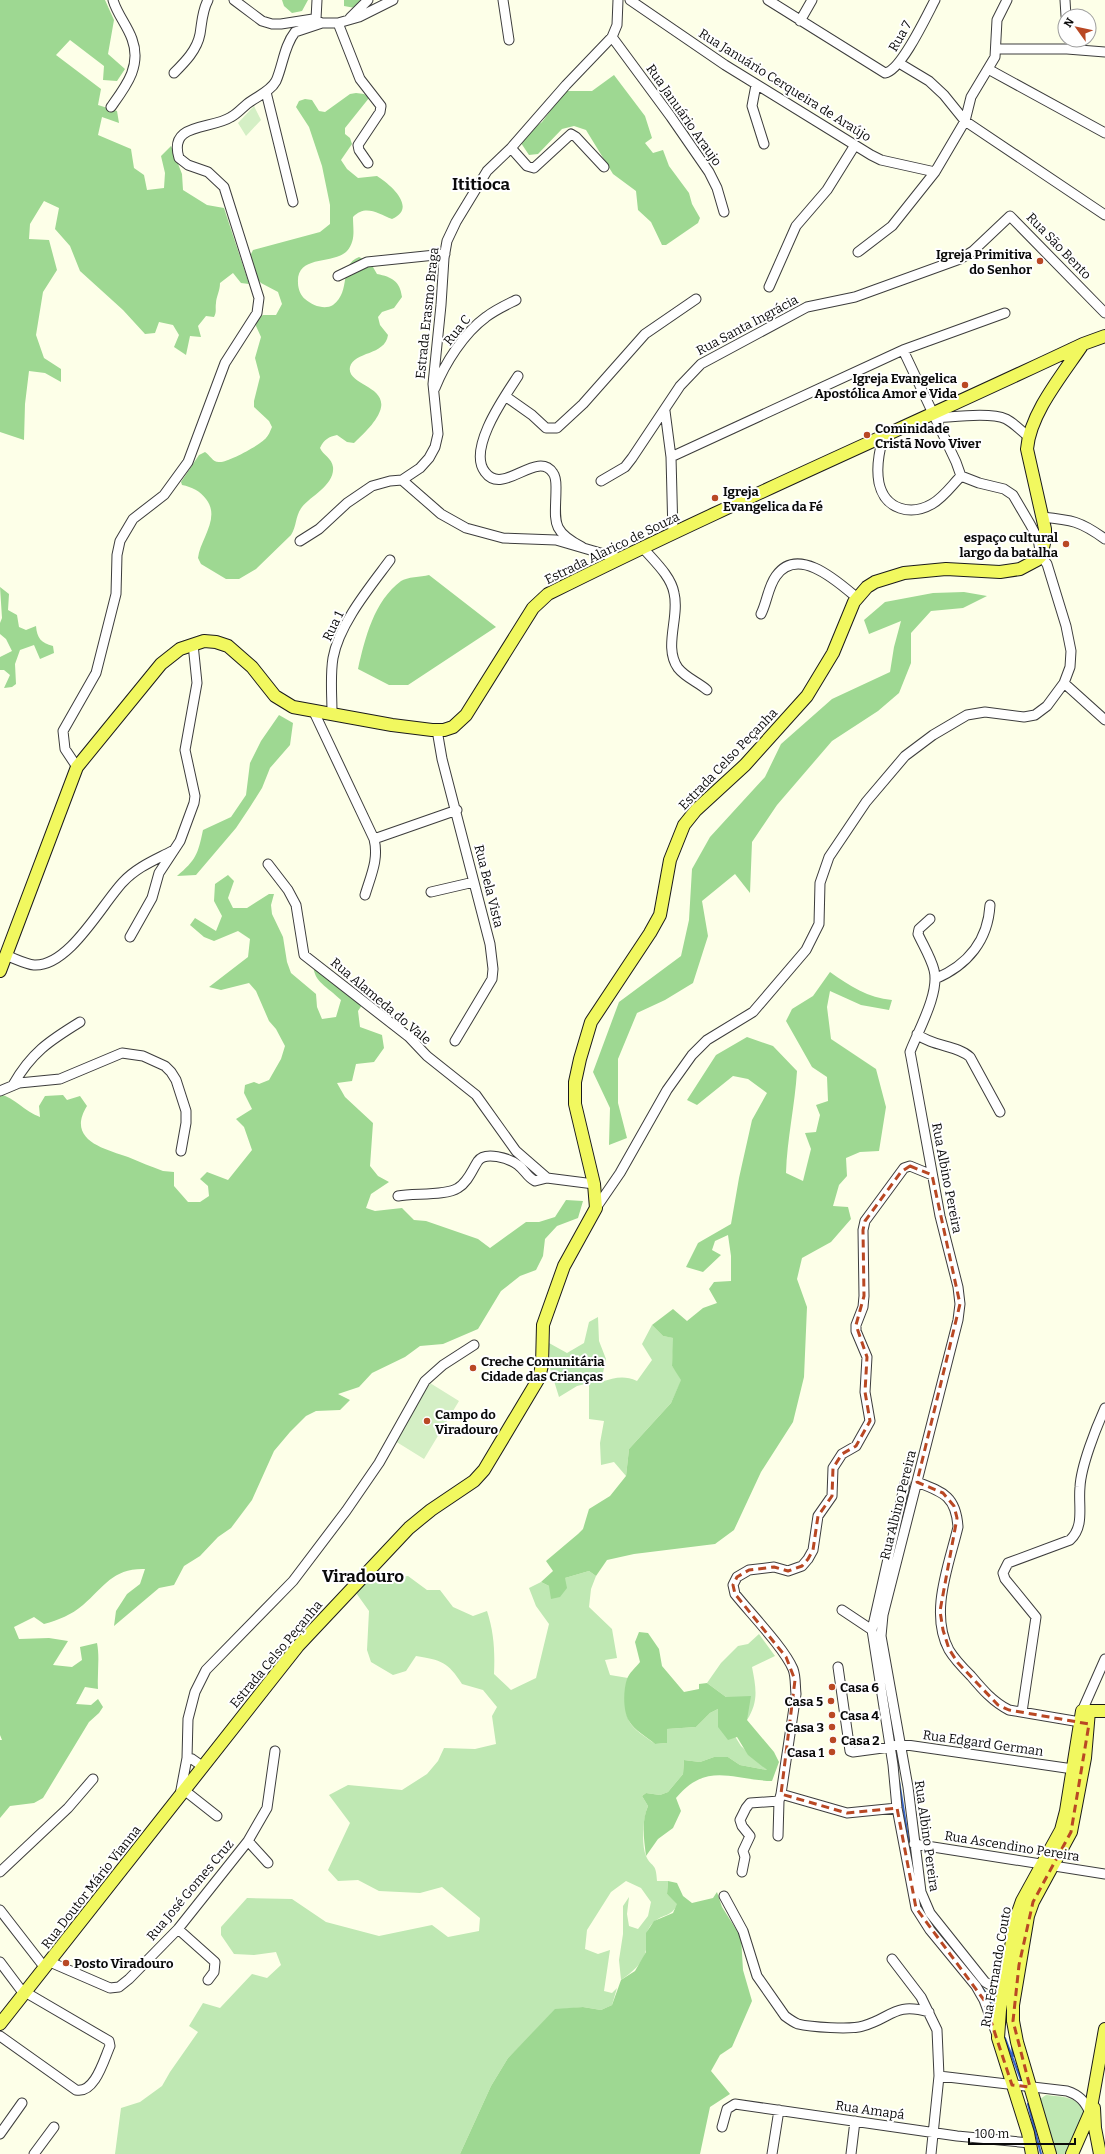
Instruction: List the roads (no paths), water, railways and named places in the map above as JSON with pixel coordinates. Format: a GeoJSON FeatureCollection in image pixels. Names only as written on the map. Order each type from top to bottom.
{"type":"FeatureCollection","features":[{"type":"Feature","properties":{"kind":"main road","name":"Estrada Alarico de Souza"},"geometry":{"type":"LineString","coordinates":[[0,971],[4,951],[77,767],[161,664],[180,649],[204,641],[216,642],[228,646],[252,667],[275,696],[293,707],[392,725],[437,730],[453,728],[462,722],[533,608],[548,594],[673,534],[934,416],[1083,344],[1105,336]]}},
{"type":"Feature","properties":{"kind":"main road"},"geometry":{"type":"LineString","coordinates":[[856,597],[875,582],[904,573],[940,569],[1000,572],[1020,569],[1032,564],[1041,556],[1046,539],[1027,449],[1028,436],[1040,409],[1083,344]]}},
{"type":"Feature","properties":{"kind":"main road","name":"Estrada Celso Peçanha"},"geometry":{"type":"LineString","coordinates":[[202,1766],[298,1646],[369,1569],[409,1528],[437,1506],[474,1481],[484,1470],[539,1378],[542,1365],[543,1326],[545,1319],[564,1266],[596,1208],[594,1184],[580,1128],[575,1097],[580,1059],[591,1022],[650,933],[660,915],[670,860],[684,825],[700,807],[744,765],[807,696],[834,653],[856,597]]}},
{"type":"Feature","properties":{"kind":"main road"},"geometry":{"type":"LineString","coordinates":[[1085,1714],[1105,1711]]}},
{"type":"Feature","properties":{"kind":"main road","name":"Rua Fernando Couto"},"geometry":{"type":"LineString","coordinates":[[1050,2154],[1017,2042],[1013,2005],[1028,1916],[1061,1830],[1085,1714]]}},
{"type":"Feature","properties":{"kind":"main road","name":"Rua Fernando Couto"},"geometry":{"type":"LineString","coordinates":[[1031,2148],[998,2038],[1016,1918],[1022,1901],[1071,1832],[1085,1714]]}},
{"type":"Feature","properties":{"kind":"main road","name":"Rua Doutor Mário Vianna"},"geometry":{"type":"LineString","coordinates":[[0,2024],[202,1766]]}},
{"type":"Feature","properties":{"kind":"main road"},"geometry":{"type":"LineString","coordinates":[[1072,2154],[1088,2118],[1105,2029]]}},
{"type":"Feature","properties":{"kind":"main road"},"geometry":{"type":"LineString","coordinates":[[1022,2115],[1030,2087]]}},
{"type":"Feature","properties":{"kind":"main road"},"geometry":{"type":"LineString","coordinates":[[1094,2090],[1095,2121],[1100,2154]]}},
{"type":"Feature","properties":{"kind":"street"},"geometry":{"type":"LineString","coordinates":[[111,107],[129,81],[135,68],[132,39],[113,0]]}},
{"type":"Feature","properties":{"kind":"street"},"geometry":{"type":"LineString","coordinates":[[174,73],[192,53],[196,45],[200,36],[202,14],[208,0]]}},
{"type":"Feature","properties":{"kind":"street"},"geometry":{"type":"LineString","coordinates":[[234,0],[254,16],[272,24],[319,21],[338,23],[365,15],[393,0]]}},
{"type":"Feature","properties":{"kind":"street"},"geometry":{"type":"LineString","coordinates":[[317,0],[319,21]]}},
{"type":"Feature","properties":{"kind":"street"},"geometry":{"type":"LineString","coordinates":[[348,20],[368,0]]}},
{"type":"Feature","properties":{"kind":"street"},"geometry":{"type":"LineString","coordinates":[[503,0],[509,40]]}},
{"type":"Feature","properties":{"kind":"street","name":"Estrada Erasmo Braga"},"geometry":{"type":"LineString","coordinates":[[300,541],[319,529],[347,502],[372,486],[390,481],[402,480],[420,468],[435,447],[438,421],[433,384],[447,241],[472,193],[487,171],[511,148],[566,85],[612,38],[617,25],[618,0]]}},
{"type":"Feature","properties":{"kind":"street","name":"Rua Januário Cerqueira de Araújo"},"geometry":{"type":"LineString","coordinates":[[630,0],[724,65],[881,160],[934,172]]}},
{"type":"Feature","properties":{"kind":"street"},"geometry":{"type":"LineString","coordinates":[[768,0],[880,71],[890,72],[900,63],[930,82],[944,95],[965,121],[1105,215]]}},
{"type":"Feature","properties":{"kind":"street","name":"Rua 7"},"geometry":{"type":"LineString","coordinates":[[900,63],[935,0]]}},
{"type":"Feature","properties":{"kind":"street"},"geometry":{"type":"LineString","coordinates":[[858,252],[892,226],[934,172],[965,121],[971,97],[995,57],[997,20],[1007,0]]}},
{"type":"Feature","properties":{"kind":"street"},"geometry":{"type":"LineString","coordinates":[[800,21],[815,1]]}},
{"type":"Feature","properties":{"kind":"street"},"geometry":{"type":"LineString","coordinates":[[77,767],[65,750],[63,731],[96,673],[116,594],[117,555],[120,541],[133,519],[164,495],[188,462],[225,363],[257,313],[259,305],[254,281],[241,246],[224,187],[208,172],[188,165],[179,158],[178,142],[180,137],[188,130],[226,121],[266,92],[275,82],[288,44],[295,32],[319,21]]}},
{"type":"Feature","properties":{"kind":"street"},"geometry":{"type":"LineString","coordinates":[[338,23],[360,79],[380,106],[380,112],[358,145],[359,150],[368,163]]}},
{"type":"Feature","properties":{"kind":"street","name":"Rua Januário Araujo"},"geometry":{"type":"LineString","coordinates":[[612,38],[671,117],[708,172],[717,188],[724,212]]}},
{"type":"Feature","properties":{"kind":"street"},"geometry":{"type":"LineString","coordinates":[[996,49],[1057,46]]}},
{"type":"Feature","properties":{"kind":"street"},"geometry":{"type":"LineString","coordinates":[[1083,48],[1105,52]]}},
{"type":"Feature","properties":{"kind":"street"},"geometry":{"type":"LineString","coordinates":[[988,69],[1105,133]]}},
{"type":"Feature","properties":{"kind":"street"},"geometry":{"type":"LineString","coordinates":[[756,85],[752,106],[764,144]]}},
{"type":"Feature","properties":{"kind":"street"},"geometry":{"type":"LineString","coordinates":[[266,92],[293,202]]}},
{"type":"Feature","properties":{"kind":"street"},"geometry":{"type":"LineString","coordinates":[[511,148],[527,166],[534,168],[571,134],[576,137],[604,167]]}},
{"type":"Feature","properties":{"kind":"street"},"geometry":{"type":"LineString","coordinates":[[769,287],[796,226],[827,190],[855,145]]}},
{"type":"Feature","properties":{"kind":"street","name":"Rua São Bento"},"geometry":{"type":"LineString","coordinates":[[1010,216],[1105,313]]}},
{"type":"Feature","properties":{"kind":"street","name":"Rua Santa Ingrácia"},"geometry":{"type":"LineString","coordinates":[[602,481],[624,467],[632,458],[680,386],[700,364],[720,352],[759,334],[807,307],[855,297],[960,259],[973,251],[1010,216]]}},
{"type":"Feature","properties":{"kind":"street"},"geometry":{"type":"LineString","coordinates":[[338,276],[367,262],[445,254]]}},
{"type":"Feature","properties":{"kind":"street"},"geometry":{"type":"LineString","coordinates":[[505,396],[532,415],[546,428],[557,428],[583,404],[646,334],[696,298]]}},
{"type":"Feature","properties":{"kind":"street","name":"Rua C"},"geometry":{"type":"LineString","coordinates":[[434,392],[451,360],[474,328],[485,317],[516,300]]}},
{"type":"Feature","properties":{"kind":"street"},"geometry":{"type":"LineString","coordinates":[[671,457],[903,350],[1005,313]]}},
{"type":"Feature","properties":{"kind":"street"},"geometry":{"type":"LineString","coordinates":[[596,1208],[620,1173],[667,1090],[692,1055],[707,1040],[753,1012],[806,950],[818,924],[820,882],[829,857],[866,802],[905,756],[932,735],[967,715],[984,712],[1024,717],[1035,715],[1046,706],[1064,683],[1070,667],[1071,651],[1066,626],[1047,564],[1041,556],[1038,539],[1013,494],[1004,489],[979,483],[961,476],[956,462],[903,350]]}},
{"type":"Feature","properties":{"kind":"street"},"geometry":{"type":"LineString","coordinates":[[518,376],[488,426],[482,444],[481,454],[483,469],[486,474],[498,480],[535,466],[542,466],[550,469],[555,476],[556,523],[560,533],[566,539],[582,547]]}},
{"type":"Feature","properties":{"kind":"street"},"geometry":{"type":"LineString","coordinates":[[664,412],[671,457],[673,534]]}},
{"type":"Feature","properties":{"kind":"street"},"geometry":{"type":"LineString","coordinates":[[934,416],[988,416],[1000,418],[1012,423],[1028,436]]}},
{"type":"Feature","properties":{"kind":"street"},"geometry":{"type":"LineString","coordinates":[[883,438],[879,451],[879,484],[882,493],[901,509],[915,510],[931,504],[939,499],[961,476]]}},
{"type":"Feature","properties":{"kind":"street"},"geometry":{"type":"LineString","coordinates":[[402,480],[436,510],[466,528],[503,538],[556,540],[621,559]]}},
{"type":"Feature","properties":{"kind":"street"},"geometry":{"type":"LineString","coordinates":[[1042,517],[1078,522],[1105,539]]}},
{"type":"Feature","properties":{"kind":"street"},"geometry":{"type":"LineString","coordinates":[[643,548],[664,572],[674,591],[676,604],[671,649],[673,659],[686,675],[707,690]]}},
{"type":"Feature","properties":{"kind":"street","name":"Rua 1"},"geometry":{"type":"LineString","coordinates":[[332,713],[331,673],[338,641],[354,611],[390,560]]}},
{"type":"Feature","properties":{"kind":"street"},"geometry":{"type":"LineString","coordinates":[[761,614],[776,576],[782,570],[792,566],[803,565],[821,570],[856,597]]}},
{"type":"Feature","properties":{"kind":"street"},"geometry":{"type":"LineString","coordinates":[[130,936],[152,898],[160,873],[180,841],[195,796],[185,750],[197,683],[193,644]]}},
{"type":"Feature","properties":{"kind":"street"},"geometry":{"type":"LineString","coordinates":[[1064,683],[1104,716]]}},
{"type":"Feature","properties":{"kind":"street"},"geometry":{"type":"LineString","coordinates":[[314,710],[374,838],[376,858],[365,895]]}},
{"type":"Feature","properties":{"kind":"street","name":"Rua Bela Vista"},"geometry":{"type":"LineString","coordinates":[[437,730],[442,759],[457,810],[490,944],[493,975],[455,1041]]}},
{"type":"Feature","properties":{"kind":"street"},"geometry":{"type":"LineString","coordinates":[[374,838],[457,810]]}},
{"type":"Feature","properties":{"kind":"street"},"geometry":{"type":"LineString","coordinates":[[4,951],[32,965],[42,964],[53,959],[68,948],[132,874],[175,849]]}},
{"type":"Feature","properties":{"kind":"street","name":"Rua Alameda do Vale"},"geometry":{"type":"LineString","coordinates":[[268,864],[288,890],[296,905],[304,955],[409,1037],[440,1067],[476,1095],[516,1151],[547,1178]]}},
{"type":"Feature","properties":{"kind":"street"},"geometry":{"type":"LineString","coordinates":[[431,892],[474,882]]}},
{"type":"Feature","properties":{"kind":"street"},"geometry":{"type":"LineString","coordinates":[[930,919],[919,929],[918,934],[934,970],[935,979],[962,965],[971,954],[986,931],[989,922],[990,905]]}},
{"type":"Feature","properties":{"kind":"street","name":"Rua Albino Pereira"},"geometry":{"type":"LineString","coordinates":[[935,979],[931,1000],[910,1052],[932,1175],[958,1287],[960,1304],[881,1627],[916,1908],[930,1930],[976,1986],[984,2000],[998,2038]]}},
{"type":"Feature","properties":{"kind":"street"},"geometry":{"type":"LineString","coordinates":[[13,1085],[24,1065],[34,1055],[57,1036],[80,1022]]}},
{"type":"Feature","properties":{"kind":"street"},"geometry":{"type":"LineString","coordinates":[[917,1034],[930,1043],[962,1052],[970,1057],[1000,1112]]}},
{"type":"Feature","properties":{"kind":"street"},"geometry":{"type":"LineString","coordinates":[[0,1091],[13,1085],[25,1082],[60,1079],[122,1053],[150,1058],[165,1066],[176,1080],[186,1112],[186,1123],[180,1151]]}},
{"type":"Feature","properties":{"kind":"street"},"geometry":{"type":"LineString","coordinates":[[398,1196],[458,1188],[469,1176],[479,1159],[484,1156],[516,1163],[526,1176],[535,1181],[547,1178],[594,1184]]}},
{"type":"Feature","properties":{"kind":"street"},"geometry":{"type":"LineString","coordinates":[[778,1836],[780,1798],[796,1694],[795,1680],[793,1670],[786,1657],[735,1594],[733,1585],[737,1577],[749,1570],[774,1567],[788,1571],[794,1570],[802,1566],[813,1550],[818,1516],[832,1496],[833,1468],[842,1454],[856,1446],[870,1421],[865,1392],[867,1357],[856,1331],[856,1325],[863,1307],[864,1296],[863,1230],[865,1221],[904,1168],[910,1166],[932,1175]]}},
{"type":"Feature","properties":{"kind":"street"},"geometry":{"type":"LineString","coordinates":[[217,1816],[182,1792],[187,1758],[188,1719],[195,1692],[206,1670],[288,1586],[346,1511],[379,1462],[425,1381],[443,1365],[474,1345]]}},
{"type":"Feature","properties":{"kind":"street"},"geometry":{"type":"LineString","coordinates":[[1022,1712],[1036,1617],[1005,1578],[1003,1573],[1004,1567],[1008,1563],[1070,1540],[1076,1534],[1080,1523],[1080,1487],[1082,1474],[1096,1430],[1105,1408]]}},
{"type":"Feature","properties":{"kind":"street"},"geometry":{"type":"LineString","coordinates":[[917,1482],[943,1493],[954,1506],[957,1518],[958,1527],[940,1611],[943,1630],[949,1649],[958,1663],[998,1705],[1009,1710],[1022,1712],[1085,1714],[1105,1659]]}},
{"type":"Feature","properties":{"kind":"street","name":"Rua Albino Pereira"},"geometry":{"type":"LineString","coordinates":[[905,1483],[872,1630],[895,1746],[902,1798],[914,1844],[921,1892],[930,1913],[985,1982],[992,1986],[1005,1987]]}},
{"type":"Feature","properties":{"kind":"street"},"geometry":{"type":"LineString","coordinates":[[842,1610],[872,1630]]}},
{"type":"Feature","properties":{"kind":"street","name":"Rua Edgard German"},"geometry":{"type":"LineString","coordinates":[[838,1667],[850,1751],[853,1752],[895,1746],[1073,1769]]}},
{"type":"Feature","properties":{"kind":"street","name":"Rua José Gomes Cruz"},"geometry":{"type":"LineString","coordinates":[[47,1965],[110,1988],[118,1987],[129,1979],[178,1929],[248,1841],[267,1808],[275,1751]]}},
{"type":"Feature","properties":{"kind":"street"},"geometry":{"type":"LineString","coordinates":[[187,1758],[192,1759],[202,1766]]}},
{"type":"Feature","properties":{"kind":"street"},"geometry":{"type":"LineString","coordinates":[[0,1872],[32,1840],[68,1808],[93,1779]]}},
{"type":"Feature","properties":{"kind":"street"},"geometry":{"type":"LineString","coordinates":[[742,1872],[745,1857],[743,1851],[750,1836],[741,1824],[746,1808],[754,1802],[780,1798],[847,1813],[902,1798]]}},
{"type":"Feature","properties":{"kind":"street"},"geometry":{"type":"LineString","coordinates":[[248,1841],[268,1863]]}},
{"type":"Feature","properties":{"kind":"street","name":"Rua Ascendino Pereira"},"geometry":{"type":"LineString","coordinates":[[914,1844],[1105,1874]]}},
{"type":"Feature","properties":{"kind":"street"},"geometry":{"type":"LineString","coordinates":[[724,1896],[743,1931],[757,1976],[791,2020],[799,2024],[841,2028],[861,2027],[903,2008],[914,2008],[929,2012]]}},
{"type":"Feature","properties":{"kind":"street"},"geometry":{"type":"LineString","coordinates":[[0,1910],[47,1965]]}},
{"type":"Feature","properties":{"kind":"street"},"geometry":{"type":"LineString","coordinates":[[178,1929],[214,1962],[214,1972],[208,1980]]}},
{"type":"Feature","properties":{"kind":"street"},"geometry":{"type":"LineString","coordinates":[[892,1959],[921,1997],[937,2030],[939,2076],[931,2154]]}},
{"type":"Feature","properties":{"kind":"street"},"geometry":{"type":"LineString","coordinates":[[0,1962],[25,1993],[109,2042],[110,2046],[95,2078],[87,2089],[81,2091],[76,2090],[0,2036]]}},
{"type":"Feature","properties":{"kind":"street"},"geometry":{"type":"LineString","coordinates":[[0,1978],[7,1972]]}},
{"type":"Feature","properties":{"kind":"street"},"geometry":{"type":"LineString","coordinates":[[939,2076],[1074,2093],[1086,2104],[1088,2118]]}},
{"type":"Feature","properties":{"kind":"street"},"geometry":{"type":"LineString","coordinates":[[0,2134],[22,2103]]}},
{"type":"Feature","properties":{"kind":"street","name":"Rua Amapá"},"geometry":{"type":"LineString","coordinates":[[722,2127],[728,2109],[732,2105],[779,2110],[1031,2148]]}},
{"type":"Feature","properties":{"kind":"street"},"geometry":{"type":"LineString","coordinates":[[772,2154],[779,2110]]}},
{"type":"Feature","properties":{"kind":"street"},"geometry":{"type":"LineString","coordinates":[[851,2154],[855,2121]]}},
{"type":"Feature","properties":{"kind":"street"},"geometry":{"type":"LineString","coordinates":[[34,2154],[54,2127]]}},
{"type":"Feature","properties":{"kind":"waterway"},"geometry":{"type":"LineString","coordinates":[[899,1781],[911,1856]]}},
{"type":"Feature","properties":{"kind":"waterway"},"geometry":{"type":"LineString","coordinates":[[918,1898],[933,1927],[975,1978],[994,2005]]}},
{"type":"Feature","properties":{"kind":"waterway"},"geometry":{"type":"LineString","coordinates":[[1005,2038],[1021,2080]]}},
{"type":"Feature","properties":{"kind":"waterway"},"geometry":{"type":"LineString","coordinates":[[1012,2047],[1013,2056]]}},
{"type":"Feature","properties":{"kind":"waterway"},"geometry":{"type":"LineString","coordinates":[[1028,2104],[1041,2154]]}},
{"type":"Feature","properties":{"kind":"place","name":"Igreja Primitiva do Senhor"},"geometry":{"type":"Point","coordinates":[1040,261]}},
{"type":"Feature","properties":{"kind":"place","name":"Igreja Evangelica Apostólica Amor e Vida"},"geometry":{"type":"Point","coordinates":[965,385]}},
{"type":"Feature","properties":{"kind":"place","name":"Cominidade Cristã Novo Viver"},"geometry":{"type":"Point","coordinates":[867,435]}},
{"type":"Feature","properties":{"kind":"place","name":"Igreja Evangelica da Fé"},"geometry":{"type":"Point","coordinates":[715,498]}},
{"type":"Feature","properties":{"kind":"place","name":"espaço cultural largo da batalha"},"geometry":{"type":"Point","coordinates":[1066,544]}},
{"type":"Feature","properties":{"kind":"place","name":"Creche Comunitária Cidade das Crianças"},"geometry":{"type":"Point","coordinates":[473,1368]}},
{"type":"Feature","properties":{"kind":"place","name":"Campo do Viradouro"},"geometry":{"type":"Point","coordinates":[427,1421]}},
{"type":"Feature","properties":{"kind":"place","name":"Casa 6"},"geometry":{"type":"Point","coordinates":[832,1687]}},
{"type":"Feature","properties":{"kind":"place","name":"Casa 5"},"geometry":{"type":"Point","coordinates":[831,1701]}},
{"type":"Feature","properties":{"kind":"place","name":"Casa 4"},"geometry":{"type":"Point","coordinates":[832,1715]}},
{"type":"Feature","properties":{"kind":"place","name":"Casa 3"},"geometry":{"type":"Point","coordinates":[832,1727]}},
{"type":"Feature","properties":{"kind":"place","name":"Casa 2"},"geometry":{"type":"Point","coordinates":[833,1740]}},
{"type":"Feature","properties":{"kind":"place","name":"Casa 1"},"geometry":{"type":"Point","coordinates":[832,1752]}},
{"type":"Feature","properties":{"kind":"place","name":"Posto Viradouro"},"geometry":{"type":"Point","coordinates":[66,1963]}},
{"type":"Feature","properties":{"kind":"district","name":"Ititioca"},"geometry":{"type":"Point","coordinates":[481,184]}},
{"type":"Feature","properties":{"kind":"district","name":"Viradouro"},"geometry":{"type":"Point","coordinates":[363,1576]}}]}
